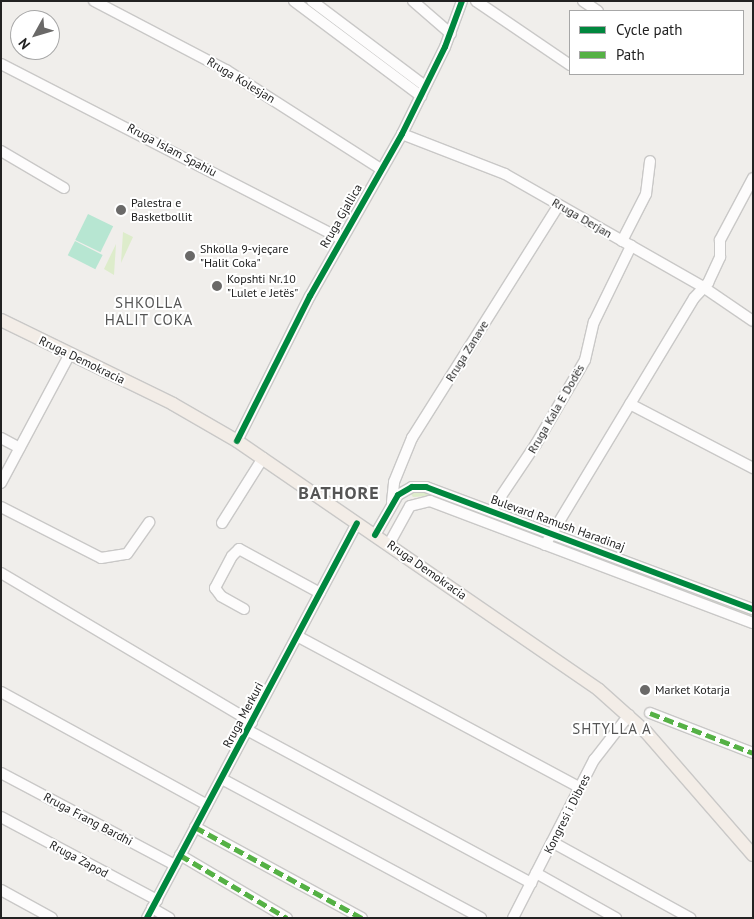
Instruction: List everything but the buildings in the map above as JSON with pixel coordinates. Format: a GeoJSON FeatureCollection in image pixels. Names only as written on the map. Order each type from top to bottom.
{"type":"FeatureCollection","features":[{"type":"Feature","properties":{"kind":"main road","name":"Rruga Demokracia"},"geometry":{"type":"LineString","coordinates":[[1,320],[173,404],[237,441],[599,690],[629,715],[753,855]]}},
{"type":"Feature","properties":{"kind":"street","name":"Rruga Kolesjan"},"geometry":{"type":"LineString","coordinates":[[94,1],[226,70],[381,169]]}},
{"type":"Feature","properties":{"kind":"street"},"geometry":{"type":"LineString","coordinates":[[294,1],[421,96]]}},
{"type":"Feature","properties":{"kind":"street"},"geometry":{"type":"LineString","coordinates":[[312,1],[426,86]]}},
{"type":"Feature","properties":{"kind":"street"},"geometry":{"type":"LineString","coordinates":[[413,1],[451,34]]}},
{"type":"Feature","properties":{"kind":"street","name":"Rruga Gjallica"},"geometry":{"type":"LineString","coordinates":[[237,441],[341,239],[402,134],[451,34],[462,1]]}},
{"type":"Feature","properties":{"kind":"street"},"geometry":{"type":"LineString","coordinates":[[476,1],[569,64]]}},
{"type":"Feature","properties":{"kind":"street"},"geometry":{"type":"LineString","coordinates":[[584,1],[597,10]]}},
{"type":"Feature","properties":{"kind":"street","name":"Rruga Islam Spahiu"},"geometry":{"type":"LineString","coordinates":[[1,64],[341,239]]}},
{"type":"Feature","properties":{"kind":"street","name":"Rruga Derjan"},"geometry":{"type":"LineString","coordinates":[[402,134],[505,174],[703,288],[753,321]]}},
{"type":"Feature","properties":{"kind":"street"},"geometry":{"type":"LineString","coordinates":[[1,151],[64,188]]}},
{"type":"Feature","properties":{"kind":"street","name":"Rruga Kala E Dodës"},"geometry":{"type":"LineString","coordinates":[[492,511],[536,444],[584,360],[594,322],[646,194],[650,161]]}},
{"type":"Feature","properties":{"kind":"street"},"geometry":{"type":"LineString","coordinates":[[545,544],[703,288],[720,257],[720,240],[753,178]]}},
{"type":"Feature","properties":{"kind":"street","name":"Rruga Zanave"},"geometry":{"type":"LineString","coordinates":[[392,504],[394,482],[412,438],[559,205]]}},
{"type":"Feature","properties":{"kind":"street"},"geometry":{"type":"LineString","coordinates":[[1,483],[70,354]]}},
{"type":"Feature","properties":{"kind":"street"},"geometry":{"type":"LineString","coordinates":[[630,404],[753,468]]}},
{"type":"Feature","properties":{"kind":"street"},"geometry":{"type":"LineString","coordinates":[[1,438],[20,448]]}},
{"type":"Feature","properties":{"kind":"street"},"geometry":{"type":"LineString","coordinates":[[222,523],[263,458]]}},
{"type":"Feature","properties":{"kind":"street","name":"Bulevard Ramush Haradinaj"},"geometry":{"type":"LineString","coordinates":[[376,535],[392,504],[402,491],[421,486],[753,609]]}},
{"type":"Feature","properties":{"kind":"street","name":"Bulevard Ramush Haradinaj"},"geometry":{"type":"LineString","coordinates":[[406,512],[415,502],[430,501],[753,623]]}},
{"type":"Feature","properties":{"kind":"street"},"geometry":{"type":"LineString","coordinates":[[389,544],[406,512],[392,504]]}},
{"type":"Feature","properties":{"kind":"street"},"geometry":{"type":"LineString","coordinates":[[1,507],[101,558],[127,554],[149,522]]}},
{"type":"Feature","properties":{"kind":"street","name":"Rruga Merkuri"},"geometry":{"type":"LineString","coordinates":[[152,909],[357,523]]}},
{"type":"Feature","properties":{"kind":"street"},"geometry":{"type":"LineString","coordinates":[[244,609],[221,596],[215,588],[232,556],[239,549],[320,593]]}},
{"type":"Feature","properties":{"kind":"street"},"geometry":{"type":"LineString","coordinates":[[1,573],[250,726],[534,878],[616,918]]}},
{"type":"Feature","properties":{"kind":"street"},"geometry":{"type":"LineString","coordinates":[[297,636],[580,788]]}},
{"type":"Feature","properties":{"kind":"street"},"geometry":{"type":"LineString","coordinates":[[1,692],[207,805]]}},
{"type":"Feature","properties":{"kind":"street"},"geometry":{"type":"LineString","coordinates":[[650,713],[753,753]]}},
{"type":"Feature","properties":{"kind":"street","name":"Kongresi i Dibres"},"geometry":{"type":"LineString","coordinates":[[514,918],[605,742],[629,715]]}},
{"type":"Feature","properties":{"kind":"street","name":"Rruga Frang Bardhi"},"geometry":{"type":"LineString","coordinates":[[1,773],[175,865]]}},
{"type":"Feature","properties":{"kind":"street"},"geometry":{"type":"LineString","coordinates":[[222,779],[481,918]]}},
{"type":"Feature","properties":{"kind":"street","name":"Rruga Zapod"},"geometry":{"type":"LineString","coordinates":[[1,818],[169,918]]}},
{"type":"Feature","properties":{"kind":"street"},"geometry":{"type":"LineString","coordinates":[[195,827],[362,918]]}},
{"type":"Feature","properties":{"kind":"street"},"geometry":{"type":"LineString","coordinates":[[552,842],[690,918]]}},
{"type":"Feature","properties":{"kind":"street"},"geometry":{"type":"LineString","coordinates":[[180,855],[287,918]]}},
{"type":"Feature","properties":{"kind":"street"},"geometry":{"type":"LineString","coordinates":[[1,890],[52,918]]}},
{"type":"Feature","properties":{"kind":"green space"},"geometry":{"type":"Polygon","coordinates":[[[88,214],[113,226],[100,252],[75,240],[88,214]]]}},
{"type":"Feature","properties":{"kind":"green space"},"geometry":{"type":"Polygon","coordinates":[[[123,232],[133,237],[121,263],[123,232]]]}},
{"type":"Feature","properties":{"kind":"green space"},"geometry":{"type":"Polygon","coordinates":[[[75,241],[103,255],[95,269],[68,255],[75,241]]]}},
{"type":"Feature","properties":{"kind":"green space"},"geometry":{"type":"Polygon","coordinates":[[[116,244],[114,275],[104,269],[116,244]]]}},
{"type":"Feature","properties":{"kind":"green space"},"geometry":{"type":"Polygon","coordinates":[[[427,491],[543,534],[542,539],[443,501],[428,496],[413,497],[410,493],[427,491]]]}},
{"type":"Feature","properties":{"kind":"green space"},"geometry":{"type":"Polygon","coordinates":[[[559,540],[752,614],[750,619],[557,545],[559,540]]]}},
{"type":"Feature","properties":{"kind":"marked path"},"geometry":{"type":"LineString","coordinates":[[650,713],[753,753]]}},
{"type":"Feature","properties":{"kind":"marked path"},"geometry":{"type":"LineString","coordinates":[[195,827],[362,918]]}},
{"type":"Feature","properties":{"kind":"marked path"},"geometry":{"type":"LineString","coordinates":[[180,855],[287,918]]}},
{"type":"Feature","properties":{"kind":"cycle path"},"geometry":{"type":"LineString","coordinates":[[237,441],[310,296],[402,134],[445,47],[462,1]]}},
{"type":"Feature","properties":{"kind":"cycle path"},"geometry":{"type":"LineString","coordinates":[[375,535],[398,495],[412,487],[426,487],[753,609]]}},
{"type":"Feature","properties":{"kind":"cycle path"},"geometry":{"type":"LineString","coordinates":[[147,918],[357,523]]}},
{"type":"Feature","properties":{"kind":"place","name":"Palestra e Basketbollit"},"geometry":{"type":"Point","coordinates":[121,210]}},
{"type":"Feature","properties":{"kind":"place","name":"Shkolla 9-vjeçare \"Halit Coka\""},"geometry":{"type":"Point","coordinates":[190,256]}},
{"type":"Feature","properties":{"kind":"place","name":"Kopshti Nr.10 \"Lulet e Jetës\""},"geometry":{"type":"Point","coordinates":[217,286]}},
{"type":"Feature","properties":{"kind":"place","name":"Market Kotarja"},"geometry":{"type":"Point","coordinates":[645,690]}},
{"type":"Feature","properties":{"kind":"district","name":"SHKOLLA HALIT COKA"},"geometry":{"type":"Point","coordinates":[149,310]}},
{"type":"Feature","properties":{"kind":"district","name":"BATHORE"},"geometry":{"type":"Point","coordinates":[339,493]}},
{"type":"Feature","properties":{"kind":"district","name":"SHTYLLA A"},"geometry":{"type":"Point","coordinates":[612,729]}}]}
